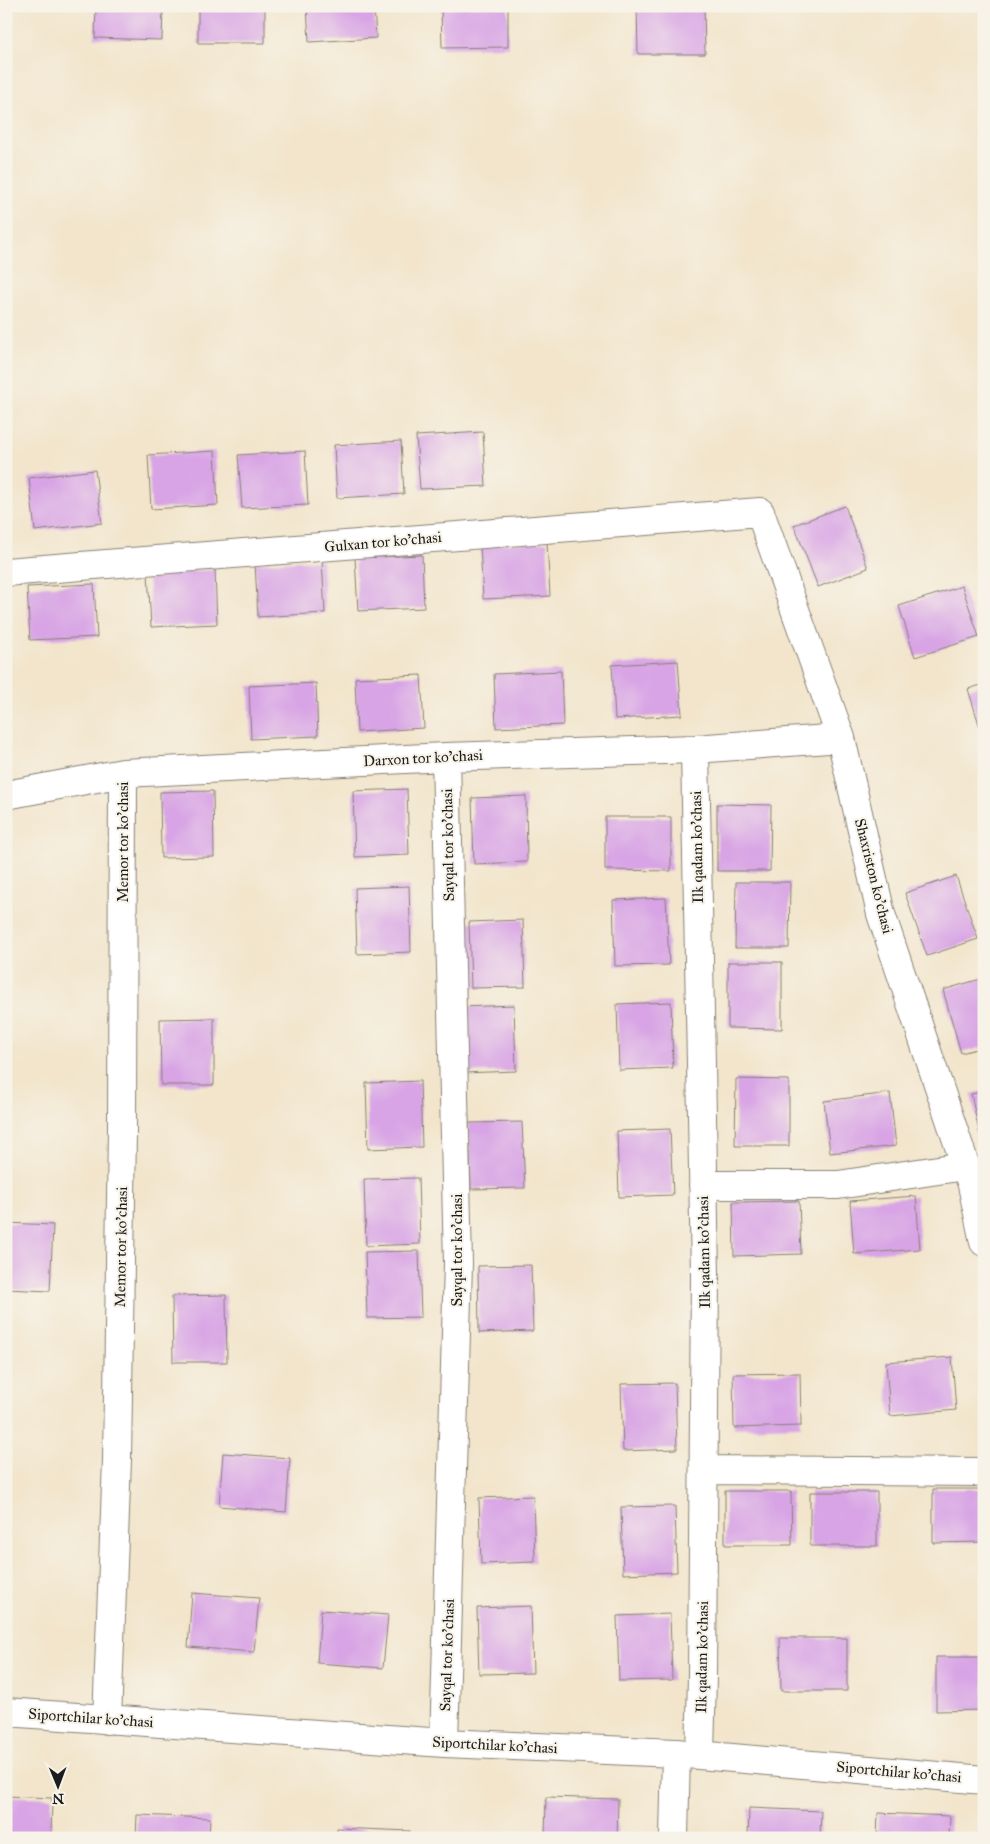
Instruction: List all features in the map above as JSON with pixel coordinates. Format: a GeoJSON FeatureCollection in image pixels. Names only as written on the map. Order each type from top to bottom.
{"type":"FeatureCollection","features":[{"type":"Feature","properties":{"kind":"street","name":"Gulxan tor ko'chasi"},"geometry":{"type":"LineString","coordinates":[[6,572],[760,512]]}},
{"type":"Feature","properties":{"kind":"street","name":"Shaxriston ko'chasi"},"geometry":{"type":"LineString","coordinates":[[760,512],[842,738],[881,914],[972,1185],[984,1242]]}},
{"type":"Feature","properties":{"kind":"street","name":"Darxon tor ko'chasi"},"geometry":{"type":"LineString","coordinates":[[6,794],[123,773],[446,756],[695,749],[842,738]]}},
{"type":"Feature","properties":{"kind":"street","name":"Ilk qadam ko'chasi"},"geometry":{"type":"LineString","coordinates":[[674,1838],[702,1677],[705,1274],[695,749]]}},
{"type":"Feature","properties":{"kind":"street","name":"Sayqal tor ko'chasi"},"geometry":{"type":"LineString","coordinates":[[444,1743],[458,1264],[446,756]]}},
{"type":"Feature","properties":{"kind":"street","name":"Memor tor ko'chasi"},"geometry":{"type":"LineString","coordinates":[[107,1720],[117,1460],[122,1132],[123,773]]}},
{"type":"Feature","properties":{"kind":"street"},"geometry":{"type":"LineString","coordinates":[[703,1185],[838,1185],[966,1166]]}},
{"type":"Feature","properties":{"kind":"street"},"geometry":{"type":"LineString","coordinates":[[704,1470],[984,1472]]}},
{"type":"Feature","properties":{"kind":"street","name":"Siportchilar ko'chasi"},"geometry":{"type":"LineString","coordinates":[[6,1712],[444,1743],[688,1754],[984,1780]]}},
{"type":"Feature","properties":{"kind":"building"},"geometry":{"type":"Polygon","coordinates":[[[96,6],[163,6],[162,40],[95,38],[96,6]]]}},
{"type":"Feature","properties":{"kind":"building"},"geometry":{"type":"Polygon","coordinates":[[[198,6],[265,6],[265,43],[198,43],[198,6]]]}},
{"type":"Feature","properties":{"kind":"building"},"geometry":{"type":"Polygon","coordinates":[[[307,6],[374,6],[376,38],[309,42],[307,6]]]}},
{"type":"Feature","properties":{"kind":"building"},"geometry":{"type":"Polygon","coordinates":[[[441,6],[508,6],[508,47],[442,48],[441,6]]]}},
{"type":"Feature","properties":{"kind":"building"},"geometry":{"type":"Polygon","coordinates":[[[637,6],[704,6],[705,54],[638,54],[637,6]]]}},
{"type":"Feature","properties":{"kind":"building"},"geometry":{"type":"Polygon","coordinates":[[[483,432],[486,486],[420,489],[416,436],[483,432]]]}},
{"type":"Feature","properties":{"kind":"building"},"geometry":{"type":"Polygon","coordinates":[[[401,441],[404,494],[337,498],[334,445],[401,441]]]}},
{"type":"Feature","properties":{"kind":"building"},"geometry":{"type":"Polygon","coordinates":[[[215,451],[218,505],[151,509],[148,455],[215,451]]]}},
{"type":"Feature","properties":{"kind":"building"},"geometry":{"type":"Polygon","coordinates":[[[305,451],[308,505],[242,508],[238,455],[305,451]]]}},
{"type":"Feature","properties":{"kind":"building"},"geometry":{"type":"Polygon","coordinates":[[[95,470],[102,523],[35,531],[29,478],[95,470]]]}},
{"type":"Feature","properties":{"kind":"building"},"geometry":{"type":"Polygon","coordinates":[[[845,506],[868,568],[818,587],[794,525],[845,506]]]}},
{"type":"Feature","properties":{"kind":"building"},"geometry":{"type":"Polygon","coordinates":[[[547,542],[550,596],[483,599],[480,545],[547,542]]]}},
{"type":"Feature","properties":{"kind":"building"},"geometry":{"type":"Polygon","coordinates":[[[422,555],[424,608],[358,611],[355,558],[422,555]]]}},
{"type":"Feature","properties":{"kind":"building"},"geometry":{"type":"Polygon","coordinates":[[[322,560],[325,613],[258,617],[255,563],[322,560]]]}},
{"type":"Feature","properties":{"kind":"building"},"geometry":{"type":"Polygon","coordinates":[[[215,570],[217,624],[151,627],[148,573],[215,570]]]}},
{"type":"Feature","properties":{"kind":"building"},"geometry":{"type":"Polygon","coordinates":[[[94,584],[97,637],[30,640],[27,587],[94,584]]]}},
{"type":"Feature","properties":{"kind":"building"},"geometry":{"type":"Polygon","coordinates":[[[962,586],[979,637],[915,657],[899,606],[962,586]]]}},
{"type":"Feature","properties":{"kind":"building"},"geometry":{"type":"Polygon","coordinates":[[[678,661],[682,715],[615,719],[612,665],[678,661]]]}},
{"type":"Feature","properties":{"kind":"building"},"geometry":{"type":"Polygon","coordinates":[[[561,671],[563,725],[496,728],[494,674],[561,671]]]}},
{"type":"Feature","properties":{"kind":"building"},"geometry":{"type":"Polygon","coordinates":[[[421,675],[424,728],[357,732],[355,678],[421,675]]]}},
{"type":"Feature","properties":{"kind":"building"},"geometry":{"type":"Polygon","coordinates":[[[316,683],[318,736],[251,739],[249,686],[316,683]]]}},
{"type":"Feature","properties":{"kind":"building"},"geometry":{"type":"Polygon","coordinates":[[[984,684],[984,737],[983,737],[968,689],[984,684]]]}},
{"type":"Feature","properties":{"kind":"building"},"geometry":{"type":"Polygon","coordinates":[[[407,789],[409,855],[355,857],[353,791],[407,789]]]}},
{"type":"Feature","properties":{"kind":"building"},"geometry":{"type":"Polygon","coordinates":[[[213,791],[214,857],[161,858],[160,792],[213,791]]]}},
{"type":"Feature","properties":{"kind":"building"},"geometry":{"type":"Polygon","coordinates":[[[526,796],[527,862],[474,864],[472,798],[526,796]]]}},
{"type":"Feature","properties":{"kind":"building"},"geometry":{"type":"Polygon","coordinates":[[[717,804],[771,805],[770,871],[717,871],[717,804]]]}},
{"type":"Feature","properties":{"kind":"building"},"geometry":{"type":"Polygon","coordinates":[[[605,817],[671,817],[671,871],[605,870],[605,817]]]}},
{"type":"Feature","properties":{"kind":"building"},"geometry":{"type":"Polygon","coordinates":[[[956,876],[978,939],[927,956],[905,893],[956,876]]]}},
{"type":"Feature","properties":{"kind":"building"},"geometry":{"type":"Polygon","coordinates":[[[736,882],[790,882],[789,948],[735,948],[736,882]]]}},
{"type":"Feature","properties":{"kind":"building"},"geometry":{"type":"Polygon","coordinates":[[[409,886],[411,952],[357,954],[355,888],[409,886]]]}},
{"type":"Feature","properties":{"kind":"building"},"geometry":{"type":"Polygon","coordinates":[[[666,898],[669,965],[615,966],[613,900],[666,898]]]}},
{"type":"Feature","properties":{"kind":"building"},"geometry":{"type":"Polygon","coordinates":[[[523,920],[525,987],[471,988],[469,922],[523,920]]]}},
{"type":"Feature","properties":{"kind":"building"},"geometry":{"type":"Polygon","coordinates":[[[728,962],[782,962],[782,1029],[728,1028],[728,962]]]}},
{"type":"Feature","properties":{"kind":"building"},"geometry":{"type":"Polygon","coordinates":[[[984,978],[984,1047],[961,1053],[943,990],[984,978]]]}},
{"type":"Feature","properties":{"kind":"building"},"geometry":{"type":"Polygon","coordinates":[[[671,1002],[673,1068],[619,1070],[617,1004],[671,1002]]]}},
{"type":"Feature","properties":{"kind":"building"},"geometry":{"type":"Polygon","coordinates":[[[514,1005],[516,1071],[463,1073],[461,1007],[514,1005]]]}},
{"type":"Feature","properties":{"kind":"building"},"geometry":{"type":"Polygon","coordinates":[[[214,1018],[214,1085],[161,1085],[160,1019],[214,1018]]]}},
{"type":"Feature","properties":{"kind":"building"},"geometry":{"type":"Polygon","coordinates":[[[736,1079],[789,1080],[789,1146],[735,1146],[736,1079]]]}},
{"type":"Feature","properties":{"kind":"building"},"geometry":{"type":"Polygon","coordinates":[[[420,1081],[422,1147],[368,1149],[366,1083],[420,1081]]]}},
{"type":"Feature","properties":{"kind":"building"},"geometry":{"type":"Polygon","coordinates":[[[984,1091],[984,1150],[983,1150],[971,1094],[984,1091]]]}},
{"type":"Feature","properties":{"kind":"building"},"geometry":{"type":"Polygon","coordinates":[[[890,1093],[896,1146],[830,1153],[824,1101],[890,1093]]]}},
{"type":"Feature","properties":{"kind":"building"},"geometry":{"type":"Polygon","coordinates":[[[522,1122],[525,1188],[471,1189],[469,1123],[522,1122]]]}},
{"type":"Feature","properties":{"kind":"building"},"geometry":{"type":"Polygon","coordinates":[[[670,1129],[673,1195],[619,1197],[617,1131],[670,1129]]]}},
{"type":"Feature","properties":{"kind":"building"},"geometry":{"type":"Polygon","coordinates":[[[418,1178],[420,1244],[366,1246],[364,1179],[418,1178]]]}},
{"type":"Feature","properties":{"kind":"building"},"geometry":{"type":"Polygon","coordinates":[[[916,1196],[920,1249],[854,1254],[850,1201],[916,1196]]]}},
{"type":"Feature","properties":{"kind":"building"},"geometry":{"type":"Polygon","coordinates":[[[799,1201],[801,1254],[734,1256],[733,1202],[799,1201]]]}},
{"type":"Feature","properties":{"kind":"building"},"geometry":{"type":"Polygon","coordinates":[[[6,1223],[53,1225],[50,1291],[6,1289],[6,1223]]]}},
{"type":"Feature","properties":{"kind":"building"},"geometry":{"type":"Polygon","coordinates":[[[419,1251],[421,1317],[367,1318],[365,1252],[419,1251]]]}},
{"type":"Feature","properties":{"kind":"building"},"geometry":{"type":"Polygon","coordinates":[[[531,1265],[533,1331],[479,1333],[478,1266],[531,1265]]]}},
{"type":"Feature","properties":{"kind":"building"},"geometry":{"type":"Polygon","coordinates":[[[226,1295],[227,1362],[173,1362],[172,1296],[226,1295]]]}},
{"type":"Feature","properties":{"kind":"building"},"geometry":{"type":"Polygon","coordinates":[[[952,1357],[956,1410],[890,1416],[886,1362],[952,1357]]]}},
{"type":"Feature","properties":{"kind":"building"},"geometry":{"type":"Polygon","coordinates":[[[800,1373],[801,1426],[734,1428],[733,1374],[800,1373]]]}},
{"type":"Feature","properties":{"kind":"building"},"geometry":{"type":"Polygon","coordinates":[[[675,1383],[677,1449],[623,1451],[621,1384],[675,1383]]]}},
{"type":"Feature","properties":{"kind":"building"},"geometry":{"type":"Polygon","coordinates":[[[223,1453],[290,1458],[286,1512],[219,1506],[223,1453]]]}},
{"type":"Feature","properties":{"kind":"building"},"geometry":{"type":"Polygon","coordinates":[[[933,1489],[984,1489],[984,1542],[933,1543],[933,1489]]]}},
{"type":"Feature","properties":{"kind":"building"},"geometry":{"type":"Polygon","coordinates":[[[725,1491],[791,1491],[792,1545],[725,1545],[725,1491]]]}},
{"type":"Feature","properties":{"kind":"building"},"geometry":{"type":"Polygon","coordinates":[[[810,1492],[877,1492],[877,1546],[810,1546],[810,1492]]]}},
{"type":"Feature","properties":{"kind":"building"},"geometry":{"type":"Polygon","coordinates":[[[533,1496],[535,1562],[481,1564],[479,1498],[533,1496]]]}},
{"type":"Feature","properties":{"kind":"building"},"geometry":{"type":"Polygon","coordinates":[[[675,1506],[677,1572],[623,1574],[621,1507],[675,1506]]]}},
{"type":"Feature","properties":{"kind":"building"},"geometry":{"type":"Polygon","coordinates":[[[192,1593],[259,1598],[254,1652],[188,1647],[192,1593]]]}},
{"type":"Feature","properties":{"kind":"building"},"geometry":{"type":"Polygon","coordinates":[[[531,1606],[533,1673],[479,1674],[477,1608],[531,1606]]]}},
{"type":"Feature","properties":{"kind":"building"},"geometry":{"type":"Polygon","coordinates":[[[321,1610],[388,1615],[383,1668],[317,1663],[321,1610]]]}},
{"type":"Feature","properties":{"kind":"building"},"geometry":{"type":"Polygon","coordinates":[[[670,1614],[672,1680],[619,1681],[617,1616],[670,1614]]]}},
{"type":"Feature","properties":{"kind":"building"},"geometry":{"type":"Polygon","coordinates":[[[780,1638],[847,1638],[847,1691],[781,1691],[780,1638]]]}},
{"type":"Feature","properties":{"kind":"building"},"geometry":{"type":"Polygon","coordinates":[[[936,1657],[984,1657],[984,1710],[936,1711],[936,1657]]]}},
{"type":"Feature","properties":{"kind":"building"},"geometry":{"type":"Polygon","coordinates":[[[6,1796],[52,1798],[51,1838],[6,1838],[6,1796]]]}},
{"type":"Feature","properties":{"kind":"building"},"geometry":{"type":"Polygon","coordinates":[[[546,1797],[618,1799],[617,1838],[545,1838],[546,1797]]]}},
{"type":"Feature","properties":{"kind":"building"},"geometry":{"type":"Polygon","coordinates":[[[749,1808],[821,1811],[820,1838],[748,1838],[749,1808]]]}},
{"type":"Feature","properties":{"kind":"building"},"geometry":{"type":"Polygon","coordinates":[[[878,1813],[950,1816],[949,1838],[877,1838],[878,1813]]]}},
{"type":"Feature","properties":{"kind":"building"},"geometry":{"type":"Polygon","coordinates":[[[137,1815],[210,1818],[209,1838],[136,1838],[137,1815]]]}},
{"type":"Feature","properties":{"kind":"building"},"geometry":{"type":"Polygon","coordinates":[[[337,1828],[410,1831],[410,1838],[337,1838],[337,1828]]]}}]}
